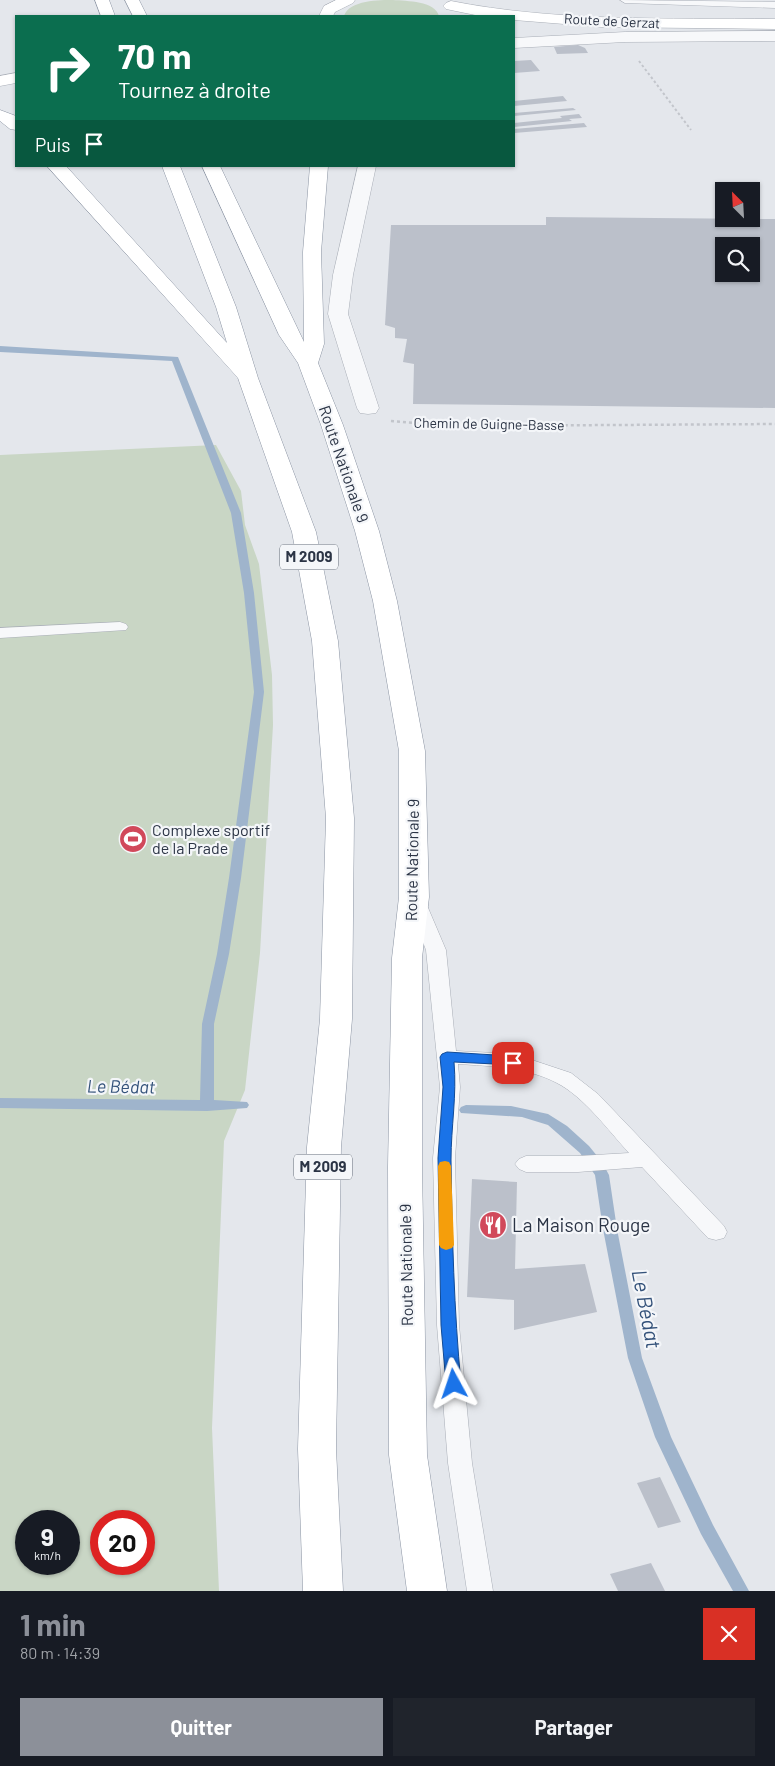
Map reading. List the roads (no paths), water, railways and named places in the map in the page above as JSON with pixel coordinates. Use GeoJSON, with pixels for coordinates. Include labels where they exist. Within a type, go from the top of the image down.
{"type":"FeatureCollection","features":[{"type":"Feature","properties":{"kind":"main road"},"geometry":{"type":"LineString","coordinates":[[102,0],[108,15]]}},
{"type":"Feature","properties":{"kind":"main road"},"geometry":{"type":"LineString","coordinates":[[132,0],[148,14]]}},
{"type":"Feature","properties":{"kind":"main road"},"geometry":{"type":"LineString","coordinates":[[326,15],[329,9],[348,0]]}},
{"type":"Feature","properties":{"kind":"main road","name":"Route de Gerzat"},"geometry":{"type":"LineString","coordinates":[[436,0],[453,11],[513,15]]}},
{"type":"Feature","properties":{"kind":"main road","name":"Route de Gerzat"},"geometry":{"type":"LineString","coordinates":[[515,15],[602,22],[775,24]]}},
{"type":"Feature","properties":{"kind":"main road"},"geometry":{"type":"LineString","coordinates":[[515,22],[602,22]]}},
{"type":"Feature","properties":{"kind":"main road"},"geometry":{"type":"LineString","coordinates":[[0,71],[15,71]]}},
{"type":"Feature","properties":{"kind":"main road"},"geometry":{"type":"LineString","coordinates":[[0,81],[15,78]]}},
{"type":"Feature","properties":{"kind":"main road"},"geometry":{"type":"LineString","coordinates":[[0,115],[9,118],[15,124]]}},
{"type":"Feature","properties":{"kind":"main road"},"geometry":{"type":"LineString","coordinates":[[57,167],[248,378]]}},
{"type":"Feature","properties":{"kind":"main road","name":"M 2009"},"geometry":{"type":"LineString","coordinates":[[171,167],[226,307],[248,378],[304,532],[325,641],[340,818],[336,1019],[324,1147],[317,1449],[323,1591]]}},
{"type":"Feature","properties":{"kind":"main road","name":"Route Nationale 9"},"geometry":{"type":"LineString","coordinates":[[211,167],[289,335],[308,363],[332,425],[367,531],[385,601],[412,752],[414,897],[408,958],[405,1167],[408,1455],[427,1591]]}},
{"type":"Feature","properties":{"kind":"main road"},"geometry":{"type":"LineString","coordinates":[[308,363],[314,344],[312,252],[319,167]]}},
{"type":"Feature","properties":{"kind":"street"},"geometry":{"type":"LineString","coordinates":[[515,43],[625,37],[775,36]]}},
{"type":"Feature","properties":{"kind":"street"},"geometry":{"type":"LineString","coordinates":[[367,167],[342,275],[338,314],[368,408]]}},
{"type":"Feature","properties":{"kind":"lane"},"geometry":{"type":"LineString","coordinates":[[625,0],[775,5]]}},
{"type":"Feature","properties":{"kind":"lane"},"geometry":{"type":"LineString","coordinates":[[0,633],[120,627]]}},
{"type":"Feature","properties":{"kind":"lane"},"geometry":{"type":"LineString","coordinates":[[414,897],[436,950],[450,1087],[444,1158],[448,1325],[460,1464],[480,1591]]}},
{"type":"Feature","properties":{"kind":"lane"},"geometry":{"type":"LineString","coordinates":[[447,1057],[495,1060],[532,1067],[564,1078],[591,1099],[716,1232]]}},
{"type":"Feature","properties":{"kind":"lane"},"geometry":{"type":"LineString","coordinates":[[526,1164],[578,1164],[647,1159]]}},
{"type":"Feature","properties":{"kind":"waterway"},"geometry":{"type":"LineString","coordinates":[[0,349],[175,359],[236,513],[249,593],[259,692],[235,878],[223,954],[208,1024],[207,1105]]}},
{"type":"Feature","properties":{"kind":"waterway","name":"Le Bédat"},"geometry":{"type":"LineString","coordinates":[[0,1103],[207,1105]]}},
{"type":"Feature","properties":{"kind":"waterway","name":"Le Bédat"},"geometry":{"type":"LineString","coordinates":[[207,1105],[242,1105]]}},
{"type":"Feature","properties":{"kind":"waterway","name":"Le Bédat"},"geometry":{"type":"LineString","coordinates":[[466,1110],[511,1111],[543,1117],[553,1122],[585,1149],[597,1165],[602,1175],[610,1229],[635,1358],[663,1437],[707,1529],[741,1591]]}},
{"type":"Feature","properties":{"kind":"place","name":"Complexe sportif de la Prade"},"geometry":{"type":"Point","coordinates":[133,839]}},
{"type":"Feature","properties":{"kind":"place","name":"La Maison Rouge"},"geometry":{"type":"Point","coordinates":[493,1225]}}]}
